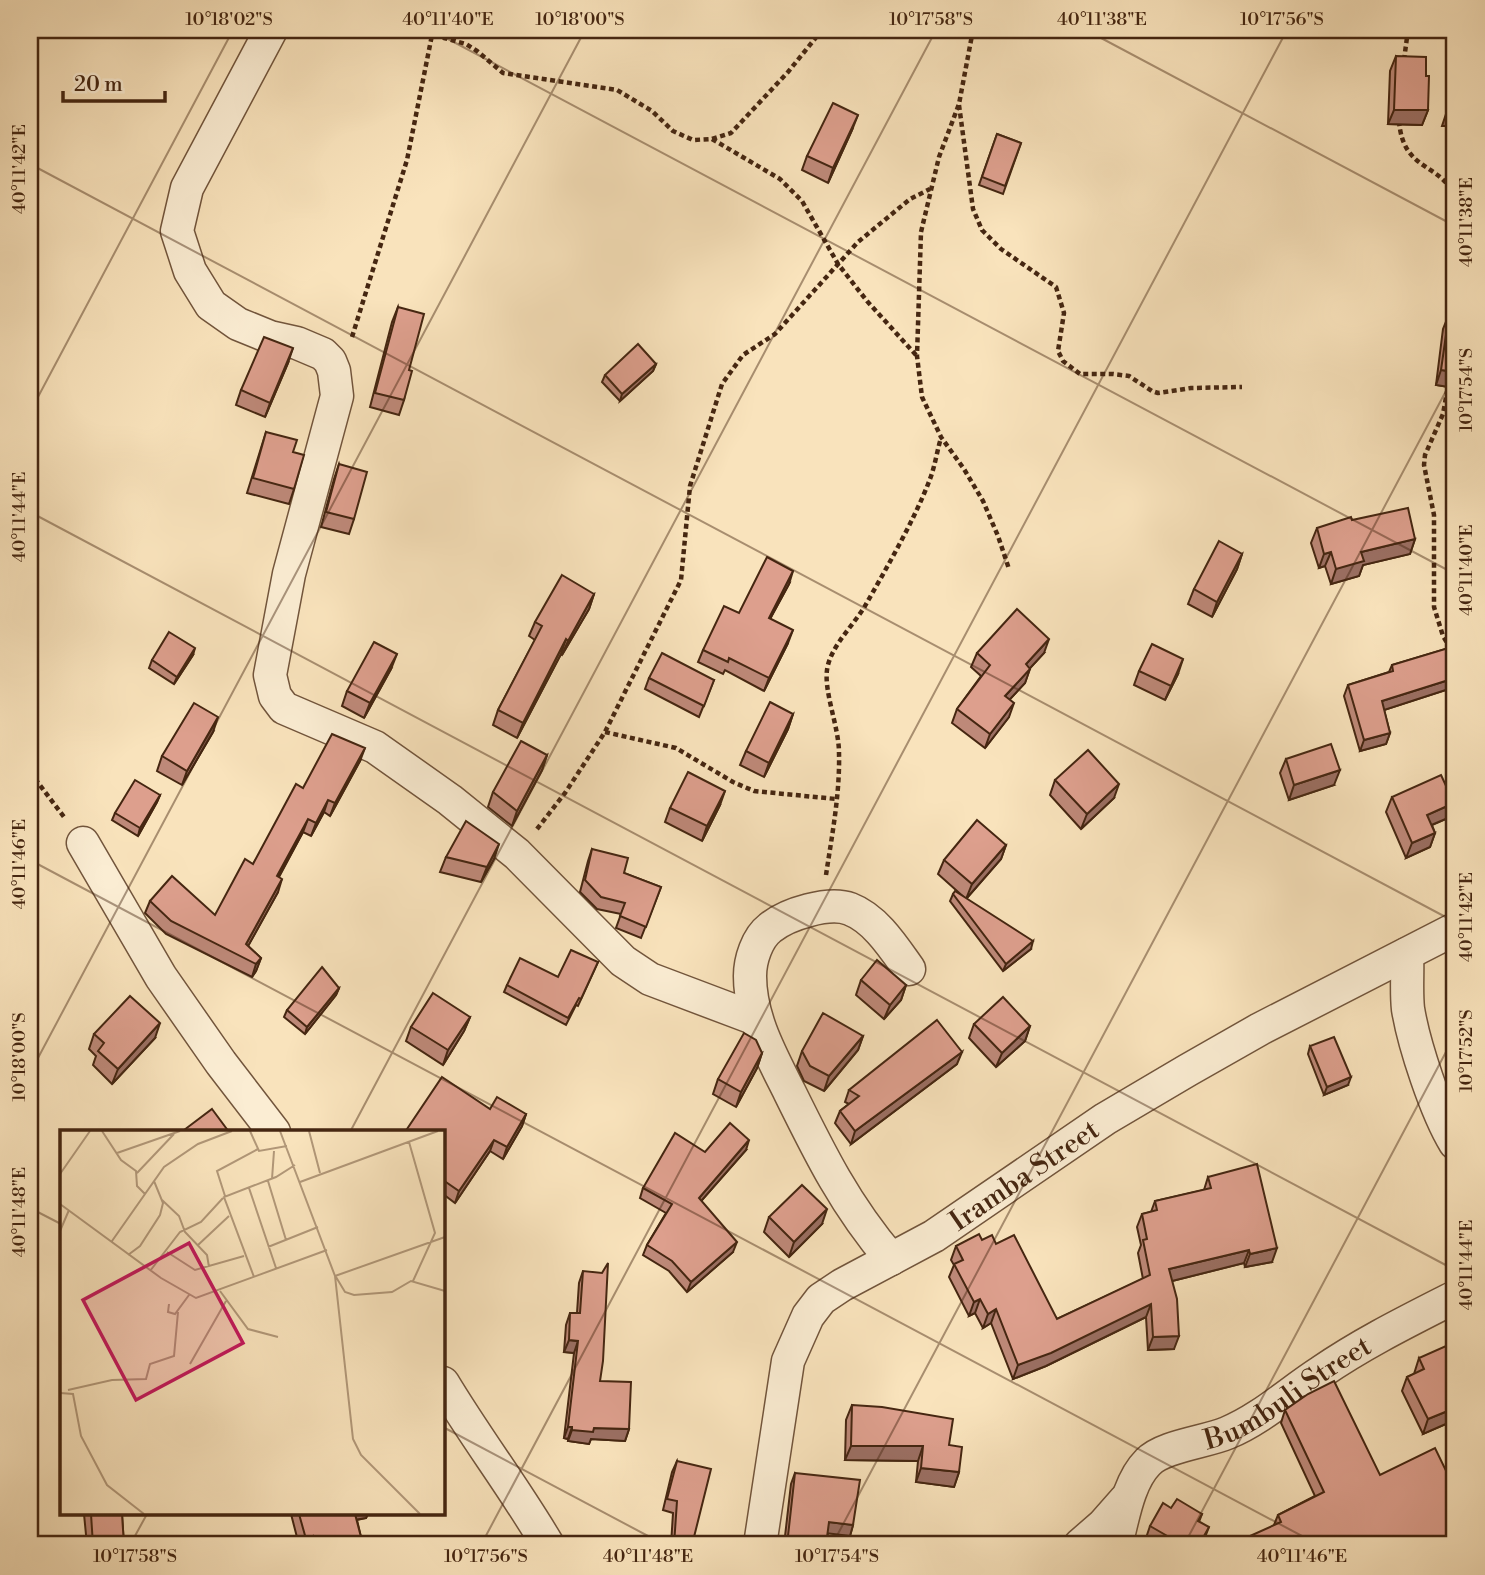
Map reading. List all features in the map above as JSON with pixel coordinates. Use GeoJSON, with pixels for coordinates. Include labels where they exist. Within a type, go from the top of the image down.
{"type":"FeatureCollection","features":[{"type":"Feature","properties":{"kind":"street"},"geometry":{"type":"LineString","coordinates":[[271,30],[187,188],[177,231],[190,271],[211,306],[238,324],[323,354],[334,371],[337,396],[289,574],[270,675],[275,696],[284,708],[375,747],[450,800],[517,854],[623,961],[649,979],[756,1019]]}},
{"type":"Feature","properties":{"kind":"street"},"geometry":{"type":"LineString","coordinates":[[83,843],[161,977],[221,1063],[272,1130]]}},
{"type":"Feature","properties":{"kind":"street"},"geometry":{"type":"LineString","coordinates":[[891,1259],[866,1230],[825,1166],[767,1048],[756,1019],[750,975],[756,946],[768,929],[783,920],[821,906],[849,909],[870,922],[909,969]]}},
{"type":"Feature","properties":{"kind":"street","name":"Iramba Street"},"geometry":{"type":"LineString","coordinates":[[760,1545],[789,1361],[808,1315],[821,1299],[842,1284],[946,1229],[1105,1119],[1176,1077],[1260,1029],[1455,929]]}},
{"type":"Feature","properties":{"kind":"street"},"geometry":{"type":"LineString","coordinates":[[1407,954],[1408,1009],[1426,1075],[1455,1143]]}},
{"type":"Feature","properties":{"kind":"street","name":"Bumbuli Street"},"geometry":{"type":"LineString","coordinates":[[1116,1545],[1140,1471],[1150,1459],[1167,1451],[1228,1433],[1261,1414],[1322,1371],[1455,1297]]}},
{"type":"Feature","properties":{"kind":"street"},"geometry":{"type":"LineString","coordinates":[[444,1385],[548,1545]]}},
{"type":"Feature","properties":{"kind":"street","name":"Bumbuli Street"},"geometry":{"type":"LineString","coordinates":[[1080,1545],[1103,1525],[1131,1494]]}},
{"type":"Feature","properties":{"kind":"path"},"geometry":{"type":"LineString","coordinates":[[351,342],[407,160],[435,30],[444,38],[466,44],[503,73],[617,90],[652,111],[673,131],[693,140],[712,139],[732,133],[822,30]]}},
{"type":"Feature","properties":{"kind":"path"},"geometry":{"type":"LineString","coordinates":[[973,30],[959,104],[930,189],[921,232],[917,356],[922,397],[941,437],[983,501],[1009,569]]}},
{"type":"Feature","properties":{"kind":"path"},"geometry":{"type":"LineString","coordinates":[[1402,72],[1408,30]]}},
{"type":"Feature","properties":{"kind":"path"},"geometry":{"type":"LineString","coordinates":[[959,104],[973,209],[982,230],[1001,249],[1056,287],[1064,313],[1058,351],[1063,361],[1080,373],[1129,376],[1158,393],[1191,388],[1242,387]]}},
{"type":"Feature","properties":{"kind":"path"},"geometry":{"type":"LineString","coordinates":[[1399,112],[1401,139],[1408,153],[1441,178],[1455,198]]}},
{"type":"Feature","properties":{"kind":"path"},"geometry":{"type":"LineString","coordinates":[[712,139],[780,179],[802,201],[838,264],[917,356]]}},
{"type":"Feature","properties":{"kind":"path"},"geometry":{"type":"LineString","coordinates":[[517,854],[565,793],[605,732],[681,580],[690,486],[722,384],[743,355],[775,334],[859,242],[910,199],[930,189]]}},
{"type":"Feature","properties":{"kind":"path"},"geometry":{"type":"LineString","coordinates":[[1448,330],[1455,258]]}},
{"type":"Feature","properties":{"kind":"path"},"geometry":{"type":"LineString","coordinates":[[1448,370],[1447,401],[1425,455],[1424,465],[1434,515],[1434,607],[1443,636],[1455,656]]}},
{"type":"Feature","properties":{"kind":"path"},"geometry":{"type":"LineString","coordinates":[[821,906],[836,799],[839,753],[835,717],[827,687],[827,668],[835,650],[864,608],[914,513],[930,478],[941,437]]}},
{"type":"Feature","properties":{"kind":"path"},"geometry":{"type":"LineString","coordinates":[[605,732],[676,748],[733,782],[754,791],[836,799]]}},
{"type":"Feature","properties":{"kind":"path"},"geometry":{"type":"LineString","coordinates":[[30,772],[83,843]]}},
{"type":"Feature","properties":{"kind":"building"},"geometry":{"type":"Polygon","coordinates":[[[1396,56],[1426,57],[1426,76],[1429,76],[1428,110],[1394,110],[1396,56]]]}},
{"type":"Feature","properties":{"kind":"building"},"geometry":{"type":"Polygon","coordinates":[[[1455,91],[1455,111],[1447,111],[1455,91]]]}},
{"type":"Feature","properties":{"kind":"building"},"geometry":{"type":"Polygon","coordinates":[[[833,103],[858,115],[833,168],[807,156],[833,103]]]}},
{"type":"Feature","properties":{"kind":"building"},"geometry":{"type":"Polygon","coordinates":[[[997,134],[1021,143],[1005,186],[982,177],[997,134]]]}},
{"type":"Feature","properties":{"kind":"building"},"geometry":{"type":"Polygon","coordinates":[[[398,307],[424,314],[404,400],[375,393],[398,307]]]}},
{"type":"Feature","properties":{"kind":"building"},"geometry":{"type":"Polygon","coordinates":[[[1449,314],[1455,315],[1455,372],[1441,370],[1449,314]]]}},
{"type":"Feature","properties":{"kind":"building"},"geometry":{"type":"Polygon","coordinates":[[[264,337],[293,348],[270,403],[241,390],[264,337]]]}},
{"type":"Feature","properties":{"kind":"building"},"geometry":{"type":"Polygon","coordinates":[[[638,344],[656,364],[622,394],[605,375],[638,344]]]}},
{"type":"Feature","properties":{"kind":"building"},"geometry":{"type":"Polygon","coordinates":[[[266,432],[297,440],[293,452],[304,455],[294,489],[253,478],[266,432]]]}},
{"type":"Feature","properties":{"kind":"building"},"geometry":{"type":"Polygon","coordinates":[[[339,464],[367,472],[354,519],[326,512],[339,464]]]}},
{"type":"Feature","properties":{"kind":"building"},"geometry":{"type":"Polygon","coordinates":[[[1408,508],[1415,539],[1361,552],[1364,561],[1336,569],[1331,552],[1324,554],[1317,528],[1351,517],[1352,520],[1408,508]]]}},
{"type":"Feature","properties":{"kind":"building"},"geometry":{"type":"Polygon","coordinates":[[[1219,541],[1242,554],[1217,602],[1194,589],[1219,541]]]}},
{"type":"Feature","properties":{"kind":"building"},"geometry":{"type":"Polygon","coordinates":[[[767,557],[793,571],[769,618],[793,630],[769,678],[729,658],[728,662],[703,650],[724,606],[739,613],[767,557]]]}},
{"type":"Feature","properties":{"kind":"building"},"geometry":{"type":"Polygon","coordinates":[[[562,575],[594,594],[568,641],[566,639],[523,723],[498,710],[542,626],[535,622],[562,575]]]}},
{"type":"Feature","properties":{"kind":"building"},"geometry":{"type":"Polygon","coordinates":[[[1017,609],[1049,639],[1026,664],[1030,669],[1005,696],[1014,703],[990,734],[957,709],[990,665],[977,653],[1017,609]]]}},
{"type":"Feature","properties":{"kind":"building"},"geometry":{"type":"Polygon","coordinates":[[[169,632],[195,648],[177,677],[152,660],[169,632]]]}},
{"type":"Feature","properties":{"kind":"building"},"geometry":{"type":"Polygon","coordinates":[[[374,642],[397,654],[370,703],[347,691],[374,642]]]}},
{"type":"Feature","properties":{"kind":"building"},"geometry":{"type":"Polygon","coordinates":[[[1152,644],[1183,659],[1171,686],[1139,671],[1152,644]]]}},
{"type":"Feature","properties":{"kind":"building"},"geometry":{"type":"Polygon","coordinates":[[[1455,646],[1455,678],[1382,701],[1390,733],[1364,740],[1348,685],[1393,671],[1392,665],[1455,646]]]}},
{"type":"Feature","properties":{"kind":"building"},"geometry":{"type":"Polygon","coordinates":[[[662,653],[714,680],[704,706],[649,678],[662,653]]]}},
{"type":"Feature","properties":{"kind":"building"},"geometry":{"type":"Polygon","coordinates":[[[770,702],[793,714],[769,763],[746,751],[770,702]]]}},
{"type":"Feature","properties":{"kind":"building"},"geometry":{"type":"Polygon","coordinates":[[[194,703],[218,717],[187,771],[162,756],[194,703]]]}},
{"type":"Feature","properties":{"kind":"building"},"geometry":{"type":"Polygon","coordinates":[[[332,734],[365,748],[335,803],[328,800],[316,823],[308,819],[277,876],[282,879],[246,944],[261,958],[256,964],[171,921],[150,901],[172,876],[215,915],[245,859],[253,864],[296,784],[303,788],[332,734]]]}},
{"type":"Feature","properties":{"kind":"building"},"geometry":{"type":"Polygon","coordinates":[[[521,741],[547,755],[517,811],[493,792],[521,741]]]}},
{"type":"Feature","properties":{"kind":"building"},"geometry":{"type":"Polygon","coordinates":[[[1331,744],[1340,770],[1294,785],[1286,759],[1331,744]]]}},
{"type":"Feature","properties":{"kind":"building"},"geometry":{"type":"Polygon","coordinates":[[[1088,750],[1119,784],[1087,814],[1055,780],[1088,750]]]}},
{"type":"Feature","properties":{"kind":"building"},"geometry":{"type":"Polygon","coordinates":[[[688,772],[725,791],[707,826],[670,808],[688,772]]]}},
{"type":"Feature","properties":{"kind":"building"},"geometry":{"type":"Polygon","coordinates":[[[1441,775],[1454,803],[1427,815],[1435,833],[1412,843],[1392,797],[1441,775]]]}},
{"type":"Feature","properties":{"kind":"building"},"geometry":{"type":"Polygon","coordinates":[[[135,780],[160,795],[140,828],[115,813],[135,780]]]}},
{"type":"Feature","properties":{"kind":"building"},"geometry":{"type":"Polygon","coordinates":[[[977,820],[1006,845],[972,884],[944,860],[977,820]]]}},
{"type":"Feature","properties":{"kind":"building"},"geometry":{"type":"Polygon","coordinates":[[[466,821],[499,844],[487,867],[446,857],[466,821]]]}},
{"type":"Feature","properties":{"kind":"building"},"geometry":{"type":"Polygon","coordinates":[[[592,849],[628,858],[624,873],[661,887],[646,927],[620,916],[625,903],[601,897],[585,880],[592,849]]]}},
{"type":"Feature","properties":{"kind":"building"},"geometry":{"type":"Polygon","coordinates":[[[955,891],[1033,941],[1006,964],[953,894],[955,891]]]}},
{"type":"Feature","properties":{"kind":"building"},"geometry":{"type":"Polygon","coordinates":[[[571,950],[598,962],[581,999],[579,998],[568,1018],[507,985],[520,958],[558,977],[571,950]]]}},
{"type":"Feature","properties":{"kind":"building"},"geometry":{"type":"Polygon","coordinates":[[[877,960],[906,985],[890,1005],[861,980],[877,960]]]}},
{"type":"Feature","properties":{"kind":"building"},"geometry":{"type":"Polygon","coordinates":[[[322,967],[339,988],[307,1027],[287,1010],[322,967]]]}},
{"type":"Feature","properties":{"kind":"building"},"geometry":{"type":"Polygon","coordinates":[[[433,993],[470,1017],[448,1050],[411,1027],[433,993]]]}},
{"type":"Feature","properties":{"kind":"building"},"geometry":{"type":"Polygon","coordinates":[[[130,996],[160,1023],[118,1069],[98,1051],[104,1043],[94,1034],[130,996]]]}},
{"type":"Feature","properties":{"kind":"building"},"geometry":{"type":"Polygon","coordinates":[[[1003,997],[1030,1026],[1002,1053],[974,1024],[1003,997]]]}},
{"type":"Feature","properties":{"kind":"building"},"geometry":{"type":"Polygon","coordinates":[[[823,1013],[863,1036],[829,1076],[810,1066],[802,1051],[823,1013]]]}},
{"type":"Feature","properties":{"kind":"building"},"geometry":{"type":"Polygon","coordinates":[[[937,1020],[962,1052],[855,1131],[840,1111],[859,1096],[849,1090],[937,1020]]]}},
{"type":"Feature","properties":{"kind":"building"},"geometry":{"type":"Polygon","coordinates":[[[744,1033],[756,1040],[762,1053],[741,1092],[718,1079],[744,1033]]]}},
{"type":"Feature","properties":{"kind":"building"},"geometry":{"type":"Polygon","coordinates":[[[1334,1037],[1351,1077],[1327,1087],[1310,1046],[1334,1037]]]}},
{"type":"Feature","properties":{"kind":"building"},"geometry":{"type":"Polygon","coordinates":[[[442,1077],[490,1109],[497,1097],[526,1114],[507,1147],[494,1140],[459,1191],[444,1181],[444,1130],[406,1130],[442,1077]]]}},
{"type":"Feature","properties":{"kind":"building"},"geometry":{"type":"Polygon","coordinates":[[[212,1109],[228,1130],[184,1130],[212,1109]]]}},
{"type":"Feature","properties":{"kind":"building"},"geometry":{"type":"Polygon","coordinates":[[[730,1123],[749,1140],[699,1198],[737,1242],[691,1282],[672,1261],[647,1245],[672,1204],[643,1188],[675,1133],[705,1152],[730,1123]]]}},
{"type":"Feature","properties":{"kind":"building"},"geometry":{"type":"Polygon","coordinates":[[[1257,1164],[1277,1248],[1250,1254],[1249,1250],[1169,1269],[1177,1299],[1179,1336],[1153,1337],[1151,1304],[1051,1353],[1018,1365],[996,1309],[988,1314],[980,1299],[974,1302],[954,1264],[963,1260],[956,1246],[979,1234],[982,1240],[992,1235],[996,1244],[1014,1235],[1057,1319],[1150,1275],[1143,1240],[1147,1239],[1142,1214],[1157,1210],[1155,1201],[1211,1188],[1208,1177],[1257,1164]]]}},
{"type":"Feature","properties":{"kind":"building"},"geometry":{"type":"Polygon","coordinates":[[[802,1185],[827,1209],[794,1242],[769,1217],[802,1185]]]}},
{"type":"Feature","properties":{"kind":"building"},"geometry":{"type":"Polygon","coordinates":[[[608,1263],[600,1381],[631,1382],[629,1429],[594,1428],[593,1432],[572,1430],[572,1427],[568,1427],[578,1341],[569,1340],[570,1313],[580,1313],[583,1271],[602,1273],[608,1263]]]}},
{"type":"Feature","properties":{"kind":"building"},"geometry":{"type":"Polygon","coordinates":[[[1455,1342],[1455,1408],[1428,1419],[1407,1377],[1424,1369],[1419,1358],[1455,1342]]]}},
{"type":"Feature","properties":{"kind":"building"},"geometry":{"type":"Polygon","coordinates":[[[1334,1381],[1380,1475],[1435,1448],[1450,1479],[1455,1477],[1455,1545],[1230,1545],[1281,1522],[1278,1515],[1324,1492],[1285,1410],[1334,1381]]]}},
{"type":"Feature","properties":{"kind":"building"},"geometry":{"type":"Polygon","coordinates":[[[852,1405],[882,1407],[953,1419],[949,1445],[962,1447],[959,1472],[921,1468],[923,1446],[851,1446],[852,1405]]]}},
{"type":"Feature","properties":{"kind":"building"},"geometry":{"type":"Polygon","coordinates":[[[677,1461],[711,1469],[692,1545],[674,1545],[677,1501],[667,1499],[677,1461]]]}},
{"type":"Feature","properties":{"kind":"building"},"geometry":{"type":"Polygon","coordinates":[[[795,1473],[860,1480],[853,1525],[829,1522],[826,1545],[787,1545],[795,1473]]]}},
{"type":"Feature","properties":{"kind":"building"},"geometry":{"type":"Polygon","coordinates":[[[1177,1499],[1202,1514],[1198,1521],[1209,1527],[1199,1545],[1183,1545],[1150,1526],[1163,1503],[1171,1508],[1177,1499]]]}},
{"type":"Feature","properties":{"kind":"building"},"geometry":{"type":"Polygon","coordinates":[[[91,1516],[122,1516],[124,1545],[93,1545],[91,1516]]]}},
{"type":"Feature","properties":{"kind":"building"},"geometry":{"type":"Polygon","coordinates":[[[300,1516],[356,1516],[361,1537],[332,1545],[315,1545],[313,1536],[306,1539],[300,1516]]]}}]}
